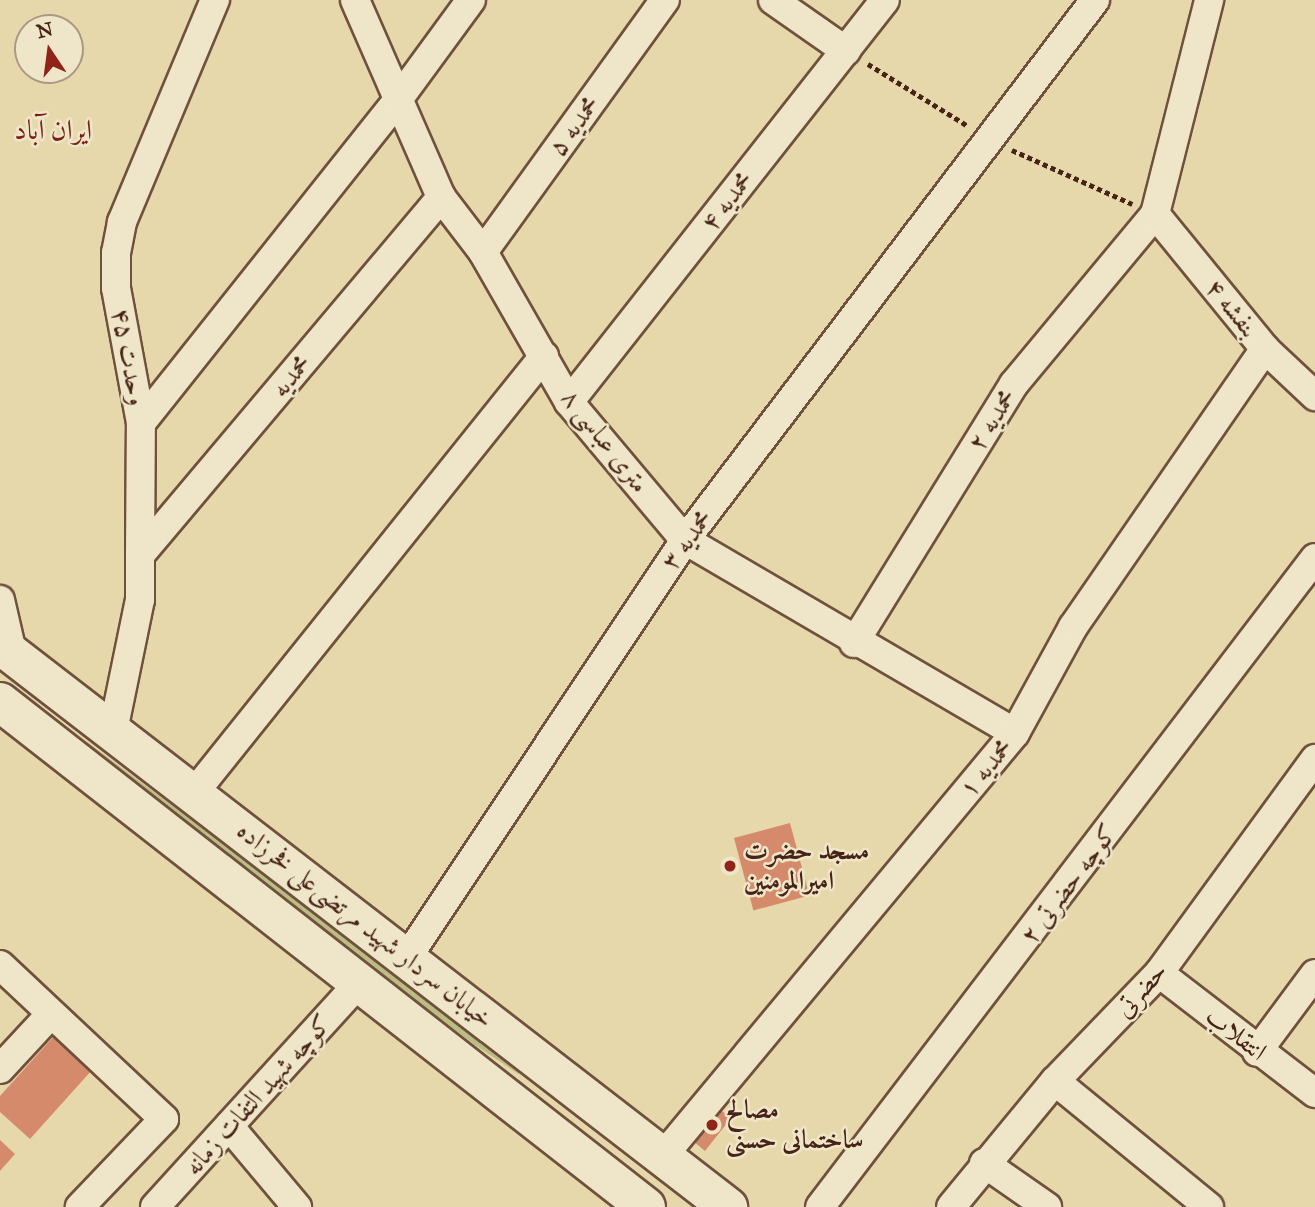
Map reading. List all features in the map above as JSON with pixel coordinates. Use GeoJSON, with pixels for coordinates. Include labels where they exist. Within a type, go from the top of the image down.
{"type":"FeatureCollection","features":[{"type":"Feature","properties":{"kind":"main road","name":"خیابان سردار شهید مرتضی‌علی فخرزاده"},"geometry":{"type":"LineString","coordinates":[[6,649],[728,1207]]}},
{"type":"Feature","properties":{"kind":"main road","name":"خیابان سردار شهید مرتضی‌علی فخرزاده"},"geometry":{"type":"LineString","coordinates":[[0,702],[360,982],[632,1202]]}},
{"type":"Feature","properties":{"kind":"main road"},"geometry":{"type":"LineString","coordinates":[[632,1202],[663,1156]]}},
{"type":"Feature","properties":{"kind":"street","name":"وحدت ۴۵"},"geometry":{"type":"LineString","coordinates":[[113,731],[140,600],[141,423],[116,288],[116,253],[121,222],[215,0]]}},
{"type":"Feature","properties":{"kind":"street","name":"۸ متری عباسی"},"geometry":{"type":"LineString","coordinates":[[355,0],[441,197],[483,252],[569,402],[685,540],[854,643],[1015,733]]}},
{"type":"Feature","properties":{"kind":"street"},"geometry":{"type":"LineString","coordinates":[[141,423],[397,101],[471,0]]}},
{"type":"Feature","properties":{"kind":"street","name":"محمدیه ۵"},"geometry":{"type":"LineString","coordinates":[[483,252],[665,0]]}},
{"type":"Feature","properties":{"kind":"street"},"geometry":{"type":"LineString","coordinates":[[773,0],[846,51]]}},
{"type":"Feature","properties":{"kind":"street","name":"محمدیه ۴"},"geometry":{"type":"LineString","coordinates":[[569,402],[885,0]]}},
{"type":"Feature","properties":{"kind":"street","name":"محمدیه ۳"},"geometry":{"type":"LineString","coordinates":[[407,958],[685,540],[1095,0]]}},
{"type":"Feature","properties":{"kind":"street"},"geometry":{"type":"LineString","coordinates":[[1155,214],[1209,0]]}},
{"type":"Feature","properties":{"kind":"street","name":"محمدیه"},"geometry":{"type":"LineString","coordinates":[[140,555],[441,197]]}},
{"type":"Feature","properties":{"kind":"street","name":"بنفشه ۴"},"geometry":{"type":"LineString","coordinates":[[1155,214],[1265,349],[1315,396]]}},
{"type":"Feature","properties":{"kind":"street","name":"محمدیه ۲"},"geometry":{"type":"LineString","coordinates":[[854,643],[1014,384],[1155,214]]}},
{"type":"Feature","properties":{"kind":"street","name":"محمدیه ۱"},"geometry":{"type":"LineString","coordinates":[[663,1156],[1015,733],[1073,627],[1265,349]]}},
{"type":"Feature","properties":{"kind":"street"},"geometry":{"type":"LineString","coordinates":[[194,793],[544,356]]}},
{"type":"Feature","properties":{"kind":"street","name":"کوچه حضرتی ۲"},"geometry":{"type":"LineString","coordinates":[[820,1207],[1315,558]]}},
{"type":"Feature","properties":{"kind":"street"},"geometry":{"type":"LineString","coordinates":[[0,600],[6,649]]}},
{"type":"Feature","properties":{"kind":"street","name":"حضرتی"},"geometry":{"type":"LineString","coordinates":[[951,1207],[984,1163],[1055,1082],[1159,973],[1315,760]]}},
{"type":"Feature","properties":{"kind":"street"},"geometry":{"type":"LineString","coordinates":[[0,965],[164,1119],[80,1207]]}},
{"type":"Feature","properties":{"kind":"street","name":"انتقلاب"},"geometry":{"type":"LineString","coordinates":[[1159,973],[1256,1052],[1315,1093]]}},
{"type":"Feature","properties":{"kind":"street"},"geometry":{"type":"LineString","coordinates":[[1256,1052],[1315,974]]}},
{"type":"Feature","properties":{"kind":"street","name":"کوچه شهید التفات زمانه"},"geometry":{"type":"LineString","coordinates":[[155,1207],[360,982]]}},
{"type":"Feature","properties":{"kind":"street"},"geometry":{"type":"LineString","coordinates":[[0,1069],[51,1014]]}},
{"type":"Feature","properties":{"kind":"street"},"geometry":{"type":"LineString","coordinates":[[1055,1082],[1209,1207]]}},
{"type":"Feature","properties":{"kind":"street"},"geometry":{"type":"LineString","coordinates":[[229,1126],[297,1207]]}},
{"type":"Feature","properties":{"kind":"street"},"geometry":{"type":"LineString","coordinates":[[984,1163],[1047,1207]]}},
{"type":"Feature","properties":{"kind":"green space"},"geometry":{"type":"Polygon","coordinates":[[[87,742],[609,1132],[606,1137],[538,1080],[517,1073],[475,1045],[249,874],[84,747],[87,742]]]}},
{"type":"Feature","properties":{"kind":"building"},"geometry":{"type":"Polygon","coordinates":[[[790,823],[809,895],[753,910],[734,838],[790,823]]]}},
{"type":"Feature","properties":{"kind":"building"},"geometry":{"type":"Polygon","coordinates":[[[54,1036],[92,1070],[30,1139],[0,1112],[0,1096],[54,1036]]]}},
{"type":"Feature","properties":{"kind":"building","name":"مصالح ساختمانی حسنی"},"geometry":{"type":"Polygon","coordinates":[[[714,1105],[731,1118],[705,1151],[693,1141],[714,1105]]]}},
{"type":"Feature","properties":{"kind":"building"},"geometry":{"type":"Polygon","coordinates":[[[0,1140],[15,1154],[0,1171],[0,1140]]]}},
{"type":"Feature","properties":{"kind":"place","name":"مسجد حضرت امیرالمومنین"},"geometry":{"type":"Point","coordinates":[730,866]}},
{"type":"Feature","properties":{"kind":"place","name":"مصالح ساختمانی حسنی"},"geometry":{"type":"Point","coordinates":[712,1125]}},
{"type":"Feature","properties":{"kind":"district","name":"ایران آباد"},"geometry":{"type":"Point","coordinates":[53,130]}}]}
